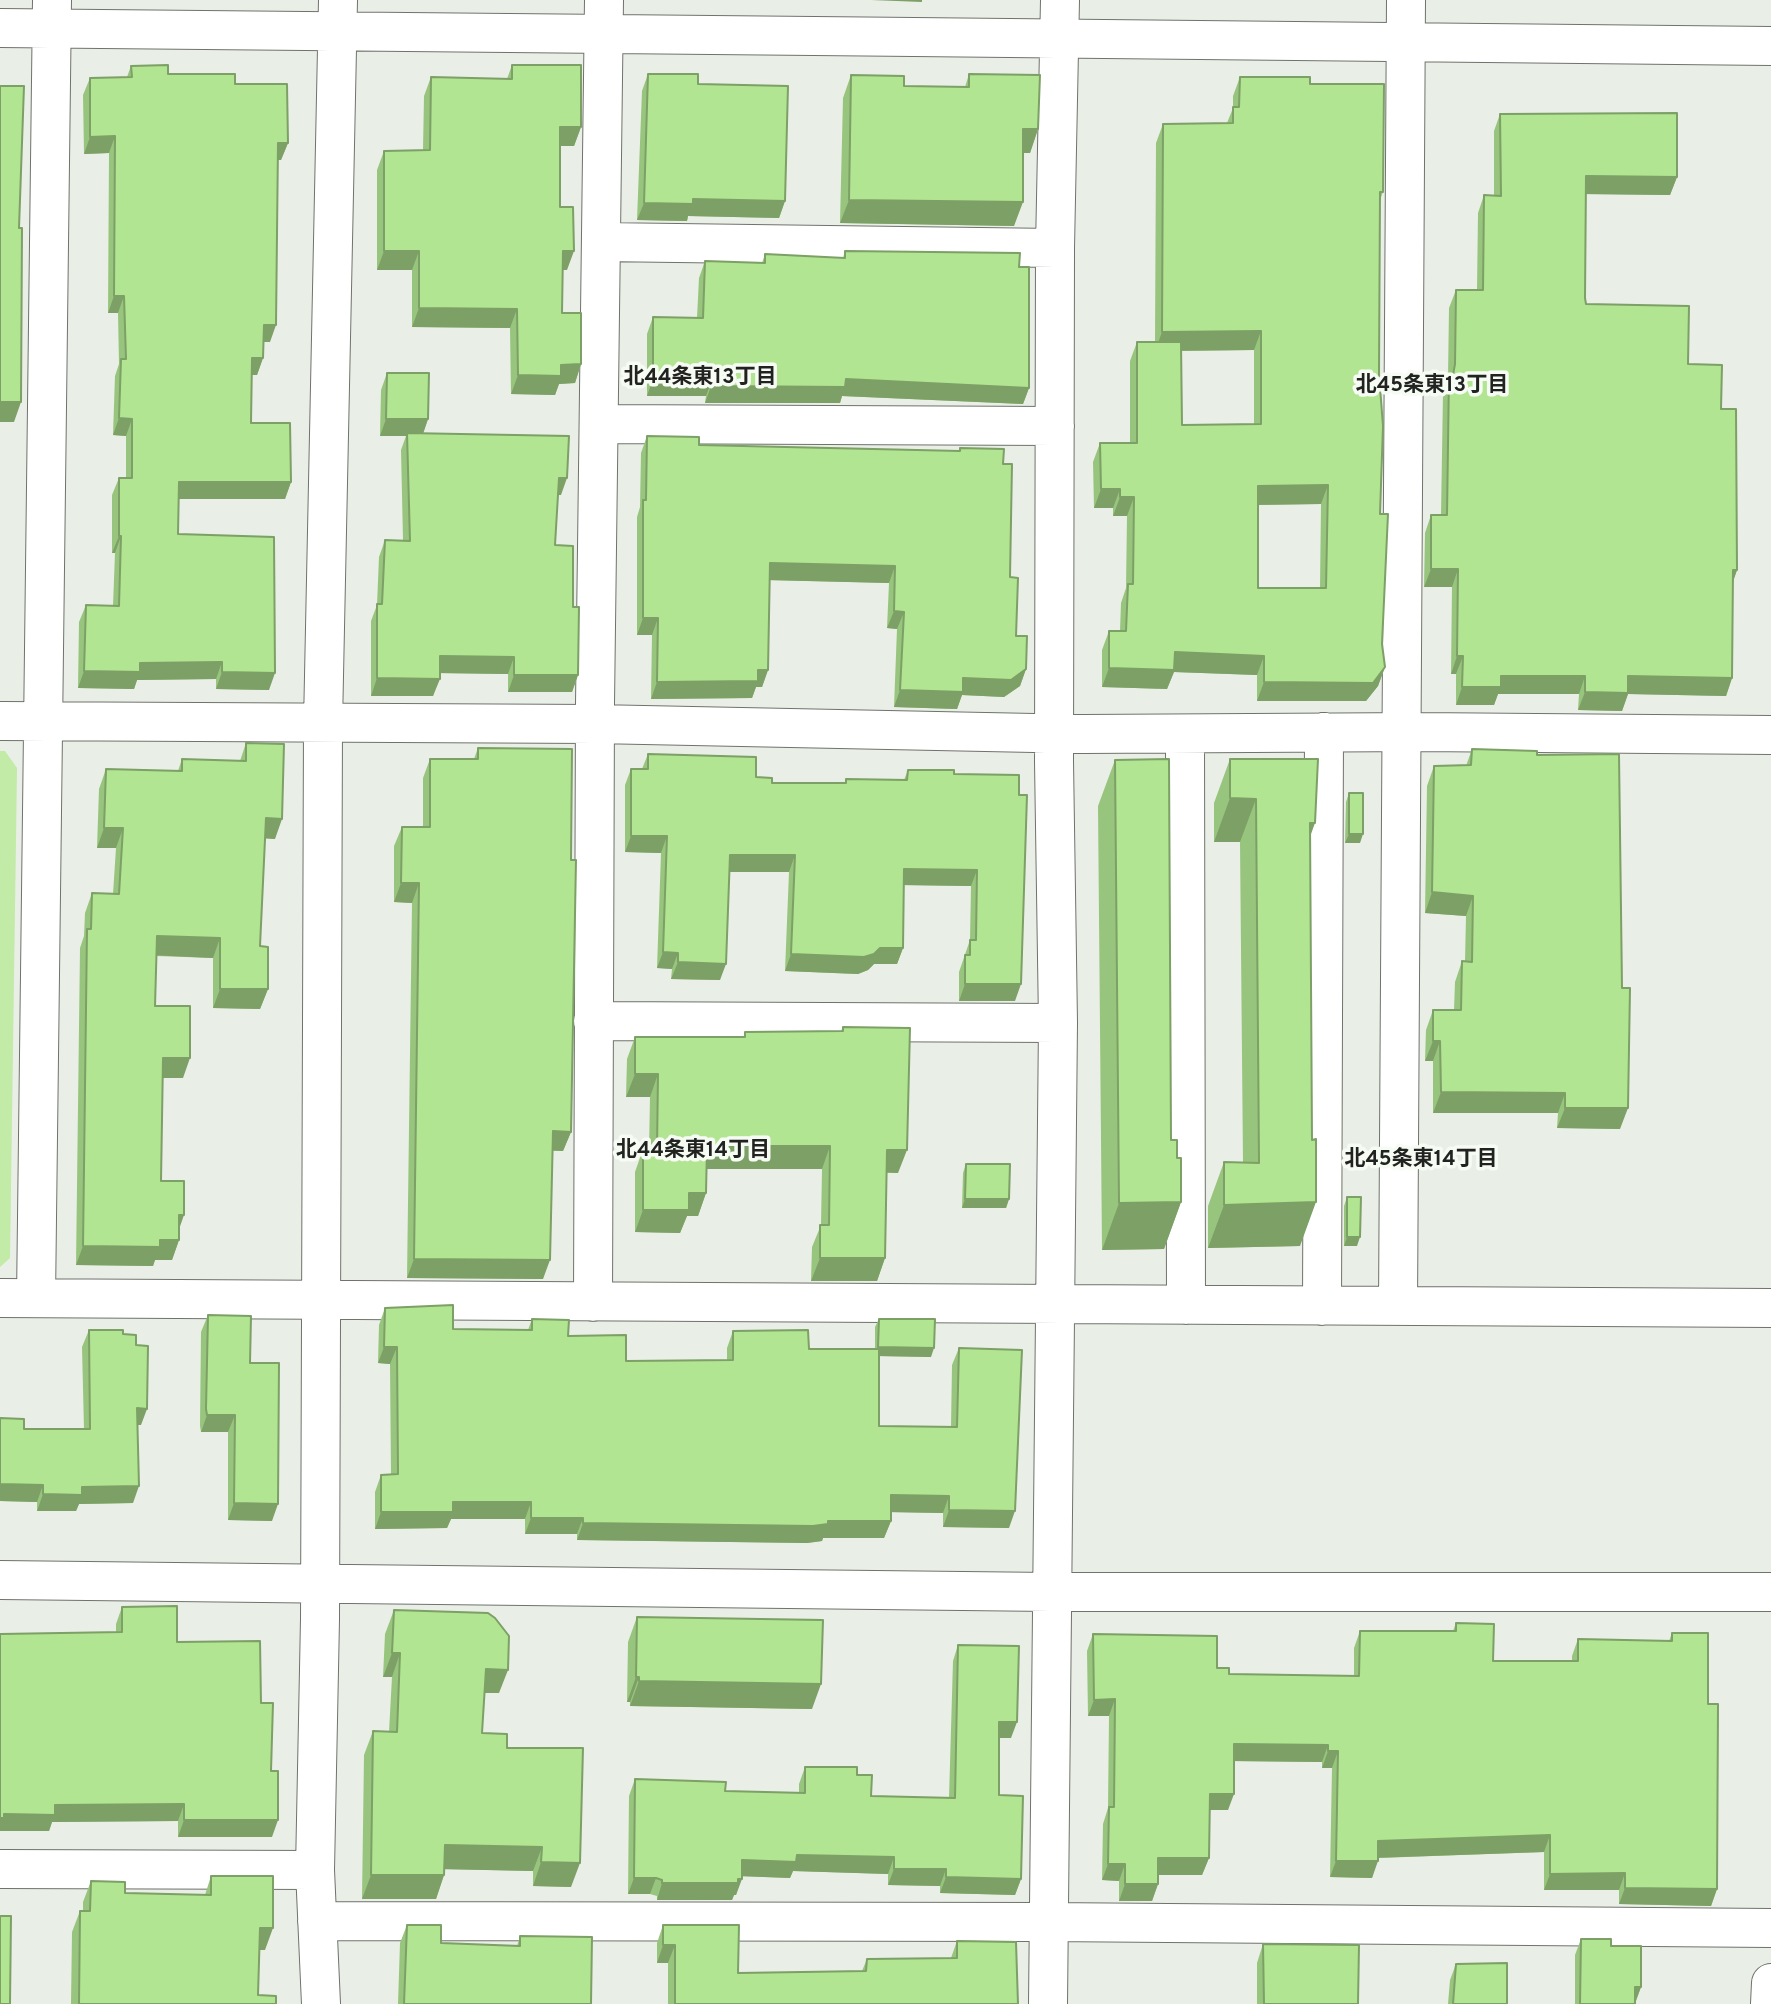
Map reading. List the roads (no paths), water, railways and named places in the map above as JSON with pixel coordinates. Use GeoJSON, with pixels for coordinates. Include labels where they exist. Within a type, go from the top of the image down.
{"type":"FeatureCollection","features":[{"type":"Feature","properties":{"kind":"street"},"geometry":{"type":"LineString","coordinates":[[1048,2004],[1050,1592],[1058,1023],[1054,733],[1055,248],[1060,0]]}},
{"type":"Feature","properties":{"kind":"street"},"geometry":{"type":"LineString","coordinates":[[1398,1306],[1406,0]]}},
{"type":"Feature","properties":{"kind":"street"},"geometry":{"type":"LineString","coordinates":[[0,28],[52,14],[604,17],[1059,40],[1406,40],[1771,46]]}},
{"type":"Feature","properties":{"kind":"street"},"geometry":{"type":"LineString","coordinates":[[52,14],[43,721],[18,1298],[1771,1308]]}},
{"type":"Feature","properties":{"kind":"street"},"geometry":{"type":"LineString","coordinates":[[321,2004],[315,1870],[323,724],[338,15]]}},
{"type":"Feature","properties":{"kind":"street"},"geometry":{"type":"LineString","coordinates":[[593,1302],[595,724],[604,17]]}},
{"type":"Feature","properties":{"kind":"street"},"geometry":{"type":"LineString","coordinates":[[601,242],[1055,248]]}},
{"type":"Feature","properties":{"kind":"street"},"geometry":{"type":"LineString","coordinates":[[599,424],[1055,426]]}},
{"type":"Feature","properties":{"kind":"street"},"geometry":{"type":"LineString","coordinates":[[0,720],[595,724],[1054,733],[1402,732],[1771,736]]}},
{"type":"Feature","properties":{"kind":"street"},"geometry":{"type":"LineString","coordinates":[[1322,1306],[1324,732]]}},
{"type":"Feature","properties":{"kind":"street"},"geometry":{"type":"LineString","coordinates":[[1185,734],[1186,1305]]}},
{"type":"Feature","properties":{"kind":"street"},"geometry":{"type":"LineString","coordinates":[[593,1021],[1058,1023]]}},
{"type":"Feature","properties":{"kind":"street"},"geometry":{"type":"LineString","coordinates":[[0,1580],[318,1581],[1050,1592],[1771,1592]]}},
{"type":"Feature","properties":{"kind":"street"},"geometry":{"type":"LineString","coordinates":[[0,1869],[315,1870]]}},
{"type":"Feature","properties":{"kind":"street"},"geometry":{"type":"LineString","coordinates":[[317,1921],[1048,1922],[1771,1928]]}},
{"type":"Feature","properties":{"kind":"street"},"geometry":{"type":"LineString","coordinates":[[1770,2004],[1771,1983]]}},
{"type":"Feature","properties":{"kind":"district","name":"北44条東13丁目"},"geometry":{"type":"Point","coordinates":[700,379]}},
{"type":"Feature","properties":{"kind":"district","name":"北45条東13丁目"},"geometry":{"type":"Point","coordinates":[1432,387]}},
{"type":"Feature","properties":{"kind":"district","name":"北44条東14丁目"},"geometry":{"type":"Point","coordinates":[693,1152]}},
{"type":"Feature","properties":{"kind":"district","name":"北45条東14丁目"},"geometry":{"type":"Point","coordinates":[1421,1161]}}]}
